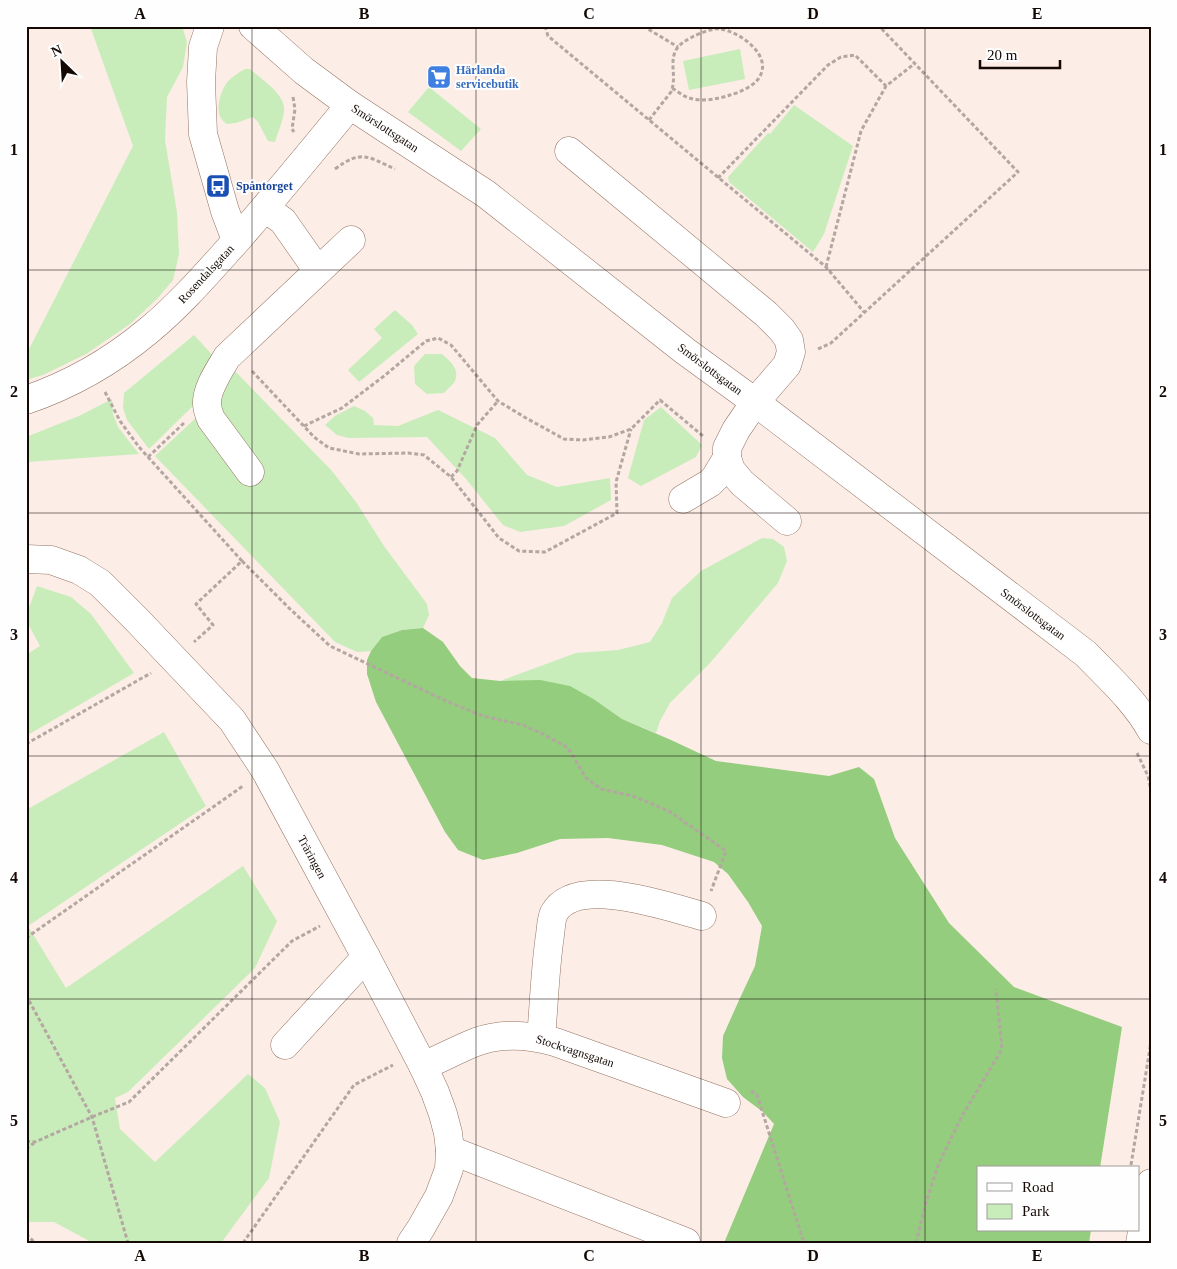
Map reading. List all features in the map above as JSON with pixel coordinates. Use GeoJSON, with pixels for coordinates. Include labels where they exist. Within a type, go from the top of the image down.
{"type":"FeatureCollection","features":[{"type":"Feature","properties":{"kind":"street"},"geometry":{"type":"LineString","coordinates":[[210,26],[203,48],[201,82],[203,134],[225,211],[236,240]]}},
{"type":"Feature","properties":{"kind":"street","name":"Smörslottsgatan"},"geometry":{"type":"LineString","coordinates":[[253,26],[304,71],[350,105],[486,194],[686,350],[1086,654],[1118,686],[1143,716],[1144,741]]}},
{"type":"Feature","properties":{"kind":"street","name":"Rosendalsgatan"},"geometry":{"type":"LineString","coordinates":[[26,400],[87,373],[128,347],[175,307],[210,271],[265,208],[350,105]]}},
{"type":"Feature","properties":{"kind":"street"},"geometry":{"type":"LineString","coordinates":[[569,151],[766,314],[789,340],[791,352],[787,365],[755,402],[736,430],[727,448],[731,470],[742,483],[787,522]]}},
{"type":"Feature","properties":{"kind":"street"},"geometry":{"type":"LineString","coordinates":[[265,208],[283,221],[318,271]]}},
{"type":"Feature","properties":{"kind":"street"},"geometry":{"type":"LineString","coordinates":[[250,472],[211,419],[206,401],[214,379],[227,356],[351,240]]}},
{"type":"Feature","properties":{"kind":"street"},"geometry":{"type":"LineString","coordinates":[[683,499],[710,483],[728,458]]}},
{"type":"Feature","properties":{"kind":"street","name":"Träringen"},"geometry":{"type":"LineString","coordinates":[[26,559],[51,560],[79,570],[100,583],[232,720],[265,770],[419,1060],[435,1092],[443,1114],[450,1150],[449,1168],[439,1196],[411,1243]]}},
{"type":"Feature","properties":{"kind":"street"},"geometry":{"type":"LineString","coordinates":[[541,1038],[552,923],[554,914],[562,904],[583,895],[606,894],[632,898],[702,916]]}},
{"type":"Feature","properties":{"kind":"street"},"geometry":{"type":"LineString","coordinates":[[285,1045],[366,958]]}},
{"type":"Feature","properties":{"kind":"street","name":"Stockvagnsgatan"},"geometry":{"type":"LineString","coordinates":[[419,1060],[494,1038],[518,1036],[541,1038],[738,1096]]}},
{"type":"Feature","properties":{"kind":"street"},"geometry":{"type":"LineString","coordinates":[[450,1150],[686,1242]]}},
{"type":"Feature","properties":{"kind":"street"},"geometry":{"type":"LineString","coordinates":[[1140,1243],[1151,1183]]}},
{"type":"Feature","properties":{"kind":"path"},"geometry":{"type":"LineString","coordinates":[[545,26],[548,36],[826,267],[864,312]]}},
{"type":"Feature","properties":{"kind":"path"},"geometry":{"type":"LineString","coordinates":[[643,26],[678,47]]}},
{"type":"Feature","properties":{"kind":"path"},"geometry":{"type":"LineString","coordinates":[[649,120],[671,92],[674,84],[673,63],[675,53],[680,44],[698,34],[728,26]]}},
{"type":"Feature","properties":{"kind":"path"},"geometry":{"type":"LineString","coordinates":[[787,365],[831,343],[1018,172],[878,26]]}},
{"type":"Feature","properties":{"kind":"path"},"geometry":{"type":"LineString","coordinates":[[672,88],[688,98],[720,99],[736,94],[752,85],[761,75],[763,65],[760,56],[753,46],[743,37],[722,28]]}},
{"type":"Feature","properties":{"kind":"path"},"geometry":{"type":"LineString","coordinates":[[718,178],[828,65],[842,57],[855,55],[886,86]]}},
{"type":"Feature","properties":{"kind":"path"},"geometry":{"type":"LineString","coordinates":[[826,267],[861,132],[886,86],[914,64]]}},
{"type":"Feature","properties":{"kind":"path"},"geometry":{"type":"LineString","coordinates":[[289,91],[293,98],[295,109],[292,129],[295,135],[314,149]]}},
{"type":"Feature","properties":{"kind":"path"},"geometry":{"type":"LineString","coordinates":[[329,175],[336,168],[351,159],[362,156],[400,172]]}},
{"type":"Feature","properties":{"kind":"path"},"geometry":{"type":"LineString","coordinates":[[304,426],[342,408],[426,341],[438,338],[451,345],[498,401],[564,440],[609,437],[631,429],[660,400],[728,458]]}},
{"type":"Feature","properties":{"kind":"path"},"geometry":{"type":"LineString","coordinates":[[233,351],[314,437],[329,448],[359,454],[408,453],[424,455],[451,478],[499,538],[519,551],[545,552],[617,513],[616,482],[631,429]]}},
{"type":"Feature","properties":{"kind":"path"},"geometry":{"type":"LineString","coordinates":[[102,387],[120,421],[148,456],[242,562],[330,646],[444,700],[483,716],[523,725],[543,734],[568,748],[586,778],[601,789],[633,796],[669,811],[726,851],[702,916]]}},
{"type":"Feature","properties":{"kind":"path"},"geometry":{"type":"LineString","coordinates":[[451,478],[457,471],[477,425],[498,401]]}},
{"type":"Feature","properties":{"kind":"path"},"geometry":{"type":"LineString","coordinates":[[148,456],[162,444]]}},
{"type":"Feature","properties":{"kind":"path"},"geometry":{"type":"LineString","coordinates":[[26,744],[175,659],[213,625],[196,604],[242,562]]}},
{"type":"Feature","properties":{"kind":"path"},"geometry":{"type":"LineString","coordinates":[[1144,741],[1151,790]]}},
{"type":"Feature","properties":{"kind":"path"},"geometry":{"type":"LineString","coordinates":[[26,938],[265,770]]}},
{"type":"Feature","properties":{"kind":"path"},"geometry":{"type":"LineString","coordinates":[[26,1149],[35,1142],[129,1102],[292,941],[343,914]]}},
{"type":"Feature","properties":{"kind":"path"},"geometry":{"type":"LineString","coordinates":[[916,1243],[926,1202],[939,1163],[962,1116],[1002,1048],[996,989]]}},
{"type":"Feature","properties":{"kind":"path"},"geometry":{"type":"LineString","coordinates":[[26,995],[92,1117],[128,1243]]}},
{"type":"Feature","properties":{"kind":"path"},"geometry":{"type":"LineString","coordinates":[[1130,1166],[1151,1042]]}},
{"type":"Feature","properties":{"kind":"path"},"geometry":{"type":"LineString","coordinates":[[243,1243],[354,1085],[419,1060]]}},
{"type":"Feature","properties":{"kind":"path"},"geometry":{"type":"LineString","coordinates":[[738,1096],[757,1094],[804,1243]]}},
{"type":"Feature","properties":{"kind":"path"},"geometry":{"type":"LineString","coordinates":[[26,1141],[35,1142]]}},
{"type":"Feature","properties":{"kind":"path"},"geometry":{"type":"LineString","coordinates":[[26,1234],[35,1243]]}},
{"type":"Feature","properties":{"kind":"green space"},"geometry":{"type":"Polygon","coordinates":[[[90,26],[182,26],[187,42],[183,67],[167,97],[165,140],[177,212],[179,254],[173,280],[157,299],[130,324],[86,354],[43,375],[26,380],[26,355],[133,146],[90,26]]]}},
{"type":"Feature","properties":{"kind":"green space"},"geometry":{"type":"Polygon","coordinates":[[[740,49],[745,79],[689,90],[683,61],[740,49]]]}},
{"type":"Feature","properties":{"kind":"green space"},"geometry":{"type":"Polygon","coordinates":[[[245,69],[250,69],[266,82],[277,93],[284,105],[282,123],[275,142],[268,141],[258,122],[253,117],[227,124],[220,116],[219,105],[223,89],[230,79],[245,69]]]}},
{"type":"Feature","properties":{"kind":"green space"},"geometry":{"type":"Polygon","coordinates":[[[429,87],[481,129],[461,151],[408,112],[429,87]]]}},
{"type":"Feature","properties":{"kind":"green space"},"geometry":{"type":"Polygon","coordinates":[[[794,105],[853,146],[824,234],[813,252],[729,182],[728,177],[768,133],[770,134],[794,105]]]}},
{"type":"Feature","properties":{"kind":"green space"},"geometry":{"type":"Polygon","coordinates":[[[395,310],[412,325],[418,334],[359,382],[348,370],[382,338],[374,329],[395,310]]]}},
{"type":"Feature","properties":{"kind":"green space"},"geometry":{"type":"Polygon","coordinates":[[[194,335],[216,359],[197,402],[149,449],[127,420],[123,408],[124,393],[194,335]]]}},
{"type":"Feature","properties":{"kind":"green space"},"geometry":{"type":"Polygon","coordinates":[[[425,354],[442,354],[451,362],[455,369],[455,381],[444,393],[427,394],[415,384],[414,366],[425,354]]]}},
{"type":"Feature","properties":{"kind":"green space"},"geometry":{"type":"Polygon","coordinates":[[[232,368],[332,471],[356,502],[384,546],[427,604],[429,615],[423,628],[402,630],[382,637],[371,651],[357,652],[335,642],[155,456],[199,415],[232,368]]]}},
{"type":"Feature","properties":{"kind":"green space"},"geometry":{"type":"Polygon","coordinates":[[[112,399],[113,414],[118,427],[139,454],[26,462],[26,437],[79,416],[112,399]]]}},
{"type":"Feature","properties":{"kind":"green space"},"geometry":{"type":"Polygon","coordinates":[[[354,406],[365,411],[373,418],[374,425],[398,426],[438,410],[495,438],[527,475],[557,487],[610,478],[611,500],[564,526],[520,532],[503,525],[466,479],[427,437],[348,438],[337,435],[325,425],[335,416],[354,406]]]}},
{"type":"Feature","properties":{"kind":"green space"},"geometry":{"type":"Polygon","coordinates":[[[661,407],[702,445],[696,457],[641,486],[628,478],[644,420],[661,407]]]}},
{"type":"Feature","properties":{"kind":"green space"},"geometry":{"type":"Polygon","coordinates":[[[762,538],[773,539],[784,547],[787,561],[778,583],[710,663],[670,703],[656,733],[622,719],[595,700],[500,681],[576,653],[618,650],[650,642],[662,623],[672,598],[701,571],[762,538]]]}},
{"type":"Feature","properties":{"kind":"green space"},"geometry":{"type":"Polygon","coordinates":[[[37,586],[71,597],[91,614],[134,673],[26,736],[26,655],[40,646],[26,620],[26,616],[37,586]]]}},
{"type":"Feature","properties":{"kind":"green space"},"geometry":{"type":"Polygon","coordinates":[[[423,628],[443,642],[460,666],[472,678],[500,681],[540,680],[570,686],[595,700],[622,719],[716,761],[829,776],[859,767],[874,779],[895,838],[949,923],[1014,987],[1122,1027],[1100,1166],[977,1166],[977,1232],[1091,1232],[1089,1243],[724,1243],[774,1124],[763,1112],[743,1097],[727,1079],[722,1058],[723,1036],[755,966],[762,926],[728,874],[714,862],[662,845],[608,838],[560,839],[517,853],[483,860],[458,850],[445,832],[376,702],[367,674],[367,660],[371,651],[382,637],[402,630],[423,628]]]}},
{"type":"Feature","properties":{"kind":"green space"},"geometry":{"type":"Polygon","coordinates":[[[164,732],[206,806],[28,926],[66,988],[243,866],[277,921],[255,968],[128,1092],[115,1098],[120,1129],[155,1162],[248,1074],[265,1088],[280,1122],[269,1178],[221,1243],[93,1243],[54,1222],[26,1222],[26,810],[164,732]]]}},
{"type":"Feature","properties":{"kind":"place","name":"Härlanda servicebutik"},"geometry":{"type":"Point","coordinates":[439,77]}},
{"type":"Feature","properties":{"kind":"place","name":"Spåntorget"},"geometry":{"type":"Point","coordinates":[218,186]}}]}
